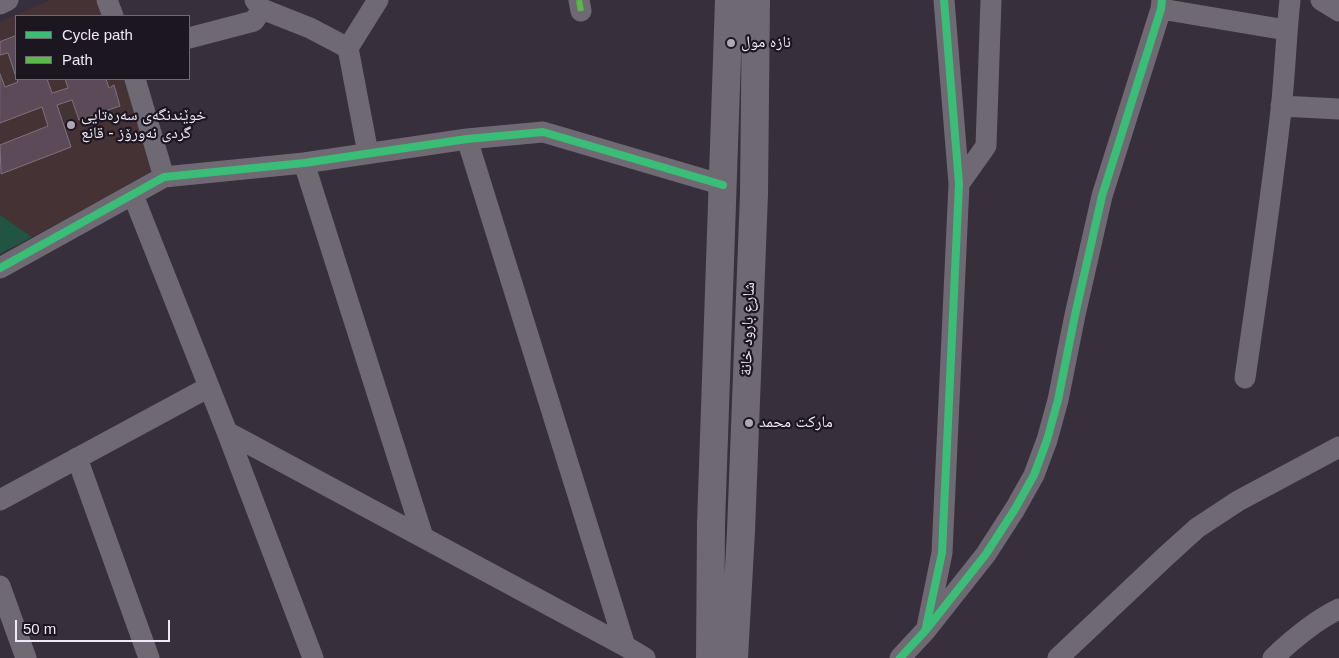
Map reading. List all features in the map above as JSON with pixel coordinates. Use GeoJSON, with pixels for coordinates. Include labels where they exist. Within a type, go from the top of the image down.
{"type":"FeatureCollection","features":[{"type":"Feature","properties":{"kind":"main road","name":"شارع بارود خانة"},"geometry":{"type":"LineString","coordinates":[[710,658],[711,524],[730,0]]}},
{"type":"Feature","properties":{"kind":"main road","name":"شارع بارود خانة"},"geometry":{"type":"LineString","coordinates":[[734,658],[754,194],[756,0]]}},
{"type":"Feature","properties":{"kind":"main road"},"geometry":{"type":"LineString","coordinates":[[711,524],[741,530]]}},
{"type":"Feature","properties":{"kind":"street"},"geometry":{"type":"LineString","coordinates":[[0,4],[8,0]]}},
{"type":"Feature","properties":{"kind":"street"},"geometry":{"type":"LineString","coordinates":[[107,0],[113,15]]}},
{"type":"Feature","properties":{"kind":"street"},"geometry":{"type":"LineString","coordinates":[[368,153],[348,48],[378,0]]}},
{"type":"Feature","properties":{"kind":"street"},"geometry":{"type":"LineString","coordinates":[[926,630],[942,553],[959,184],[944,0]]}},
{"type":"Feature","properties":{"kind":"street"},"geometry":{"type":"LineString","coordinates":[[959,184],[986,146],[992,0]]}},
{"type":"Feature","properties":{"kind":"street"},"geometry":{"type":"LineString","coordinates":[[1245,378],[1269,214],[1290,0]]}},
{"type":"Feature","properties":{"kind":"street"},"geometry":{"type":"LineString","coordinates":[[1321,0],[1339,11]]}},
{"type":"Feature","properties":{"kind":"street"},"geometry":{"type":"LineString","coordinates":[[190,38],[254,21],[258,5],[310,28],[348,48]]}},
{"type":"Feature","properties":{"kind":"street"},"geometry":{"type":"LineString","coordinates":[[900,658],[926,630],[986,554],[1034,475],[1047,440],[1058,400],[1102,196],[1162,5],[1286,30]]}},
{"type":"Feature","properties":{"kind":"street"},"geometry":{"type":"LineString","coordinates":[[135,80],[164,178]]}},
{"type":"Feature","properties":{"kind":"street"},"geometry":{"type":"LineString","coordinates":[[1281,106],[1339,109]]}},
{"type":"Feature","properties":{"kind":"street"},"geometry":{"type":"LineString","coordinates":[[0,268],[164,178],[304,163],[467,139],[543,132],[723,185]]}},
{"type":"Feature","properties":{"kind":"street"},"geometry":{"type":"LineString","coordinates":[[467,139],[625,646]]}},
{"type":"Feature","properties":{"kind":"street"},"geometry":{"type":"LineString","coordinates":[[304,163],[423,537]]}},
{"type":"Feature","properties":{"kind":"street"},"geometry":{"type":"LineString","coordinates":[[133,195],[228,432],[313,658]]}},
{"type":"Feature","properties":{"kind":"street"},"geometry":{"type":"LineString","coordinates":[[0,500],[209,387]]}},
{"type":"Feature","properties":{"kind":"street"},"geometry":{"type":"LineString","coordinates":[[228,432],[645,658]]}},
{"type":"Feature","properties":{"kind":"street"},"geometry":{"type":"LineString","coordinates":[[1058,658],[1197,528],[1238,501],[1339,447]]}},
{"type":"Feature","properties":{"kind":"street"},"geometry":{"type":"LineString","coordinates":[[77,458],[150,658]]}},
{"type":"Feature","properties":{"kind":"street"},"geometry":{"type":"LineString","coordinates":[[0,586],[26,658]]}},
{"type":"Feature","properties":{"kind":"street"},"geometry":{"type":"LineString","coordinates":[[1273,658],[1306,629],[1339,609]]}},
{"type":"Feature","properties":{"kind":"shaded area","name":"خوێندنگەی سەرەتایی گردی نەورۆز - قانع"},"geometry":{"type":"Polygon","coordinates":[[[50,0],[96,0],[102,15],[16,15],[50,0]]]}},
{"type":"Feature","properties":{"kind":"shaded area","name":"خوێندنگەی سەرەتایی گردی نەورۆز - قانع"},"geometry":{"type":"Polygon","coordinates":[[[15,15],[15,80],[125,80],[159,171],[0,254],[0,22],[15,15]]]}},
{"type":"Feature","properties":{"kind":"green space"},"geometry":{"type":"Polygon","coordinates":[[[0,215],[32,237],[0,254],[0,215]]]}},
{"type":"Feature","properties":{"kind":"building"},"geometry":{"type":"Polygon","coordinates":[[[15,36],[15,74],[8,53],[0,55],[0,42],[15,36]]]}},
{"type":"Feature","properties":{"kind":"building"},"geometry":{"type":"Polygon","coordinates":[[[0,74],[5,87],[18,82],[17,80],[47,80],[52,93],[68,88],[65,80],[106,80],[109,88],[114,85],[120,106],[79,120],[72,100],[57,105],[71,147],[1,174],[0,145],[48,126],[42,107],[0,123],[0,74]]]}},
{"type":"Feature","properties":{"kind":"marked path"},"geometry":{"type":"LineString","coordinates":[[579,0],[581,11]]}},
{"type":"Feature","properties":{"kind":"cycle path"},"geometry":{"type":"LineString","coordinates":[[926,627],[942,553],[959,184],[944,0]]}},
{"type":"Feature","properties":{"kind":"cycle path"},"geometry":{"type":"LineString","coordinates":[[900,658],[926,630],[986,554],[1034,475],[1047,440],[1058,400],[1102,196],[1161,9],[1162,0]]}},
{"type":"Feature","properties":{"kind":"cycle path"},"geometry":{"type":"LineString","coordinates":[[0,268],[164,177],[304,163],[467,139],[543,132],[723,185]]}},
{"type":"Feature","properties":{"kind":"place","name":"نازه مول"},"geometry":{"type":"Point","coordinates":[731,43]}},
{"type":"Feature","properties":{"kind":"place","name":"خوێندنگەی سەرەتایی گردی نەورۆز - قانع"},"geometry":{"type":"Point","coordinates":[71,125]}},
{"type":"Feature","properties":{"kind":"place","name":"ماركت محمد"},"geometry":{"type":"Point","coordinates":[749,423]}}]}
